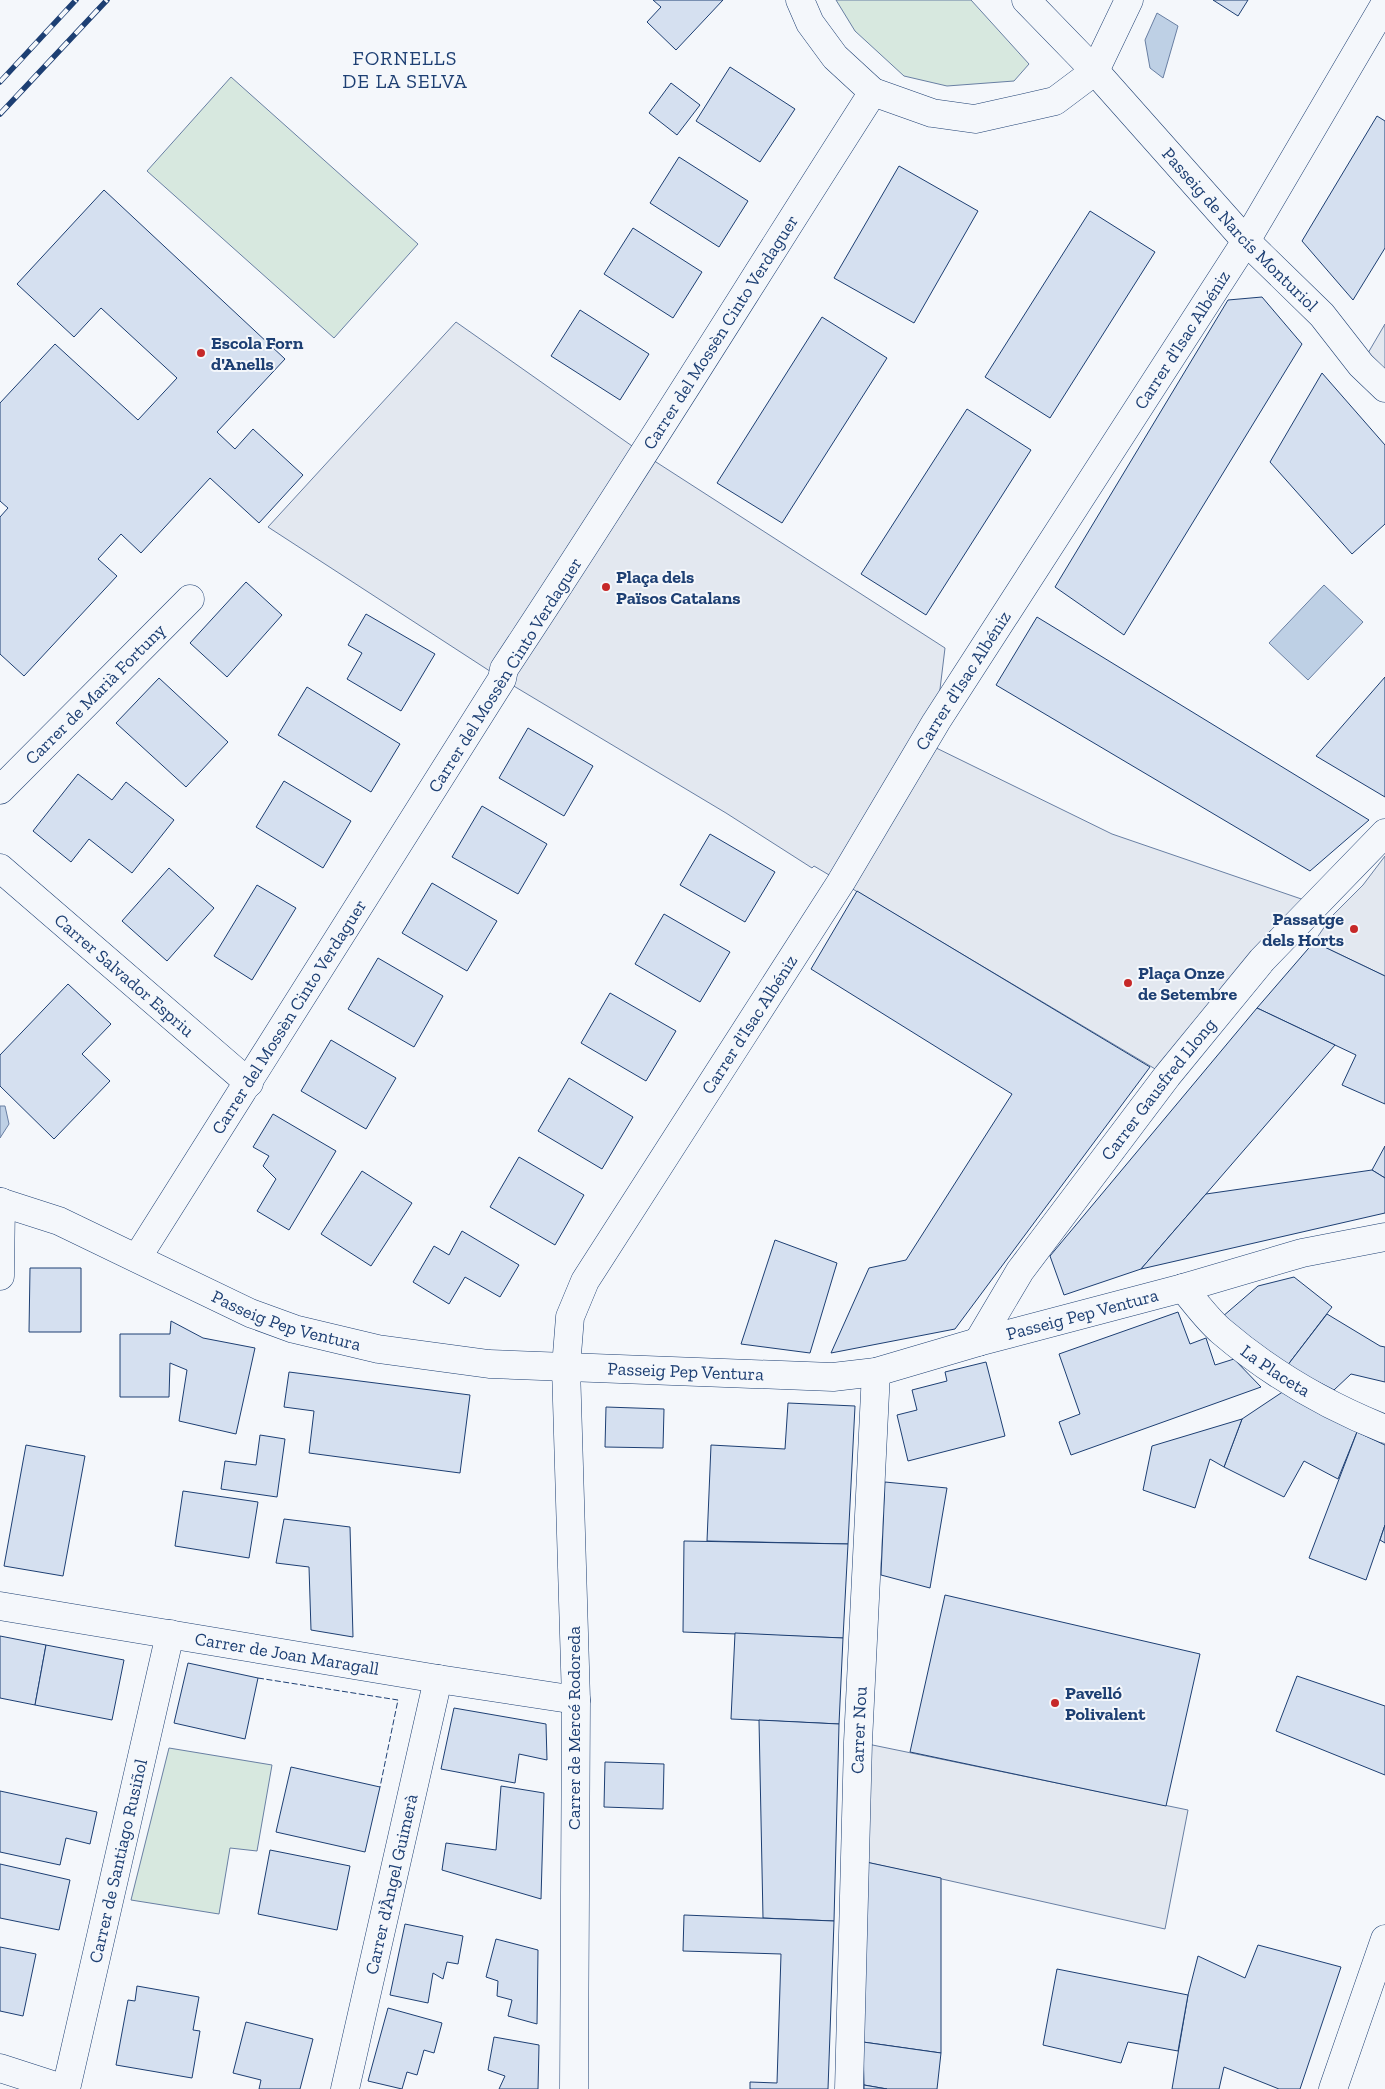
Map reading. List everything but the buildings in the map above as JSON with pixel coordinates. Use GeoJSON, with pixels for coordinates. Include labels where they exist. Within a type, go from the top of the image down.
{"type":"FeatureCollection","features":[{"type":"Feature","properties":{"kind":"street"},"geometry":{"type":"LineString","coordinates":[[800,0],[810,23],[835,57],[873,92],[932,113],[974,119],[1055,101],[1095,70],[1129,0]]}},
{"type":"Feature","properties":{"kind":"street","name":"Passeig de Narcís Monturiol"},"geometry":{"type":"LineString","coordinates":[[1026,0],[1095,70],[1246,241],[1322,315],[1361,365],[1385,388]]}},
{"type":"Feature","properties":{"kind":"street","name":"Carrer d'Isac Albéniz"},"geometry":{"type":"LineString","coordinates":[[566,1367],[570,1317],[585,1281],[835,890],[936,722],[1246,241],[1385,4]]}},
{"type":"Feature","properties":{"kind":"street","name":"Carrer del Mossèn Cinto Verdaguer"},"geometry":{"type":"LineString","coordinates":[[137,1258],[502,679],[504,669],[594,532],[642,453],[873,92]]}},
{"type":"Feature","properties":{"kind":"street","name":"Carrer de Marià Fortuny"},"geometry":{"type":"LineString","coordinates":[[0,790],[190,599]]}},
{"type":"Feature","properties":{"kind":"street","name":"Carrer Gausfred Llong"},"geometry":{"type":"LineString","coordinates":[[978,1342],[1020,1271],[1167,1076],[1262,960],[1385,833]]}},
{"type":"Feature","properties":{"kind":"street","name":"Carrer Salvador Espriu"},"geometry":{"type":"LineString","coordinates":[[0,868],[249,1083]]}},
{"type":"Feature","properties":{"kind":"street"},"geometry":{"type":"LineString","coordinates":[[0,1202],[0,1276]]}},
{"type":"Feature","properties":{"kind":"street","name":"Passeig Pep Ventura"},"geometry":{"type":"LineString","coordinates":[[0,1202],[59,1221],[250,1313],[294,1329],[378,1349],[489,1364],[833,1377],[876,1372],[978,1342],[1183,1288],[1302,1254],[1385,1237]]}},
{"type":"Feature","properties":{"kind":"street","name":"La Placeta"},"geometry":{"type":"LineString","coordinates":[[1183,1288],[1220,1330],[1277,1373],[1358,1418],[1385,1429]]}},
{"type":"Feature","properties":{"kind":"street","name":"Carrer de Mercé Rodoreda"},"geometry":{"type":"LineString","coordinates":[[566,1367],[576,1700],[574,2089]]}},
{"type":"Feature","properties":{"kind":"street","name":"Carrer Nou"},"geometry":{"type":"LineString","coordinates":[[849,2089],[857,1752],[876,1372]]}},
{"type":"Feature","properties":{"kind":"street","name":"Carrer de Joan Maragall"},"geometry":{"type":"LineString","coordinates":[[0,1606],[438,1679],[576,1700]]}},
{"type":"Feature","properties":{"kind":"street","name":"Carrer de Santiago Rusiñol"},"geometry":{"type":"LineString","coordinates":[[65,2089],[170,1634]]}},
{"type":"Feature","properties":{"kind":"street","name":"Carrer d'Àngel Guimerà"},"geometry":{"type":"LineString","coordinates":[[345,2089],[438,1679]]}},
{"type":"Feature","properties":{"kind":"street"},"geometry":{"type":"LineString","coordinates":[[1333,2089],[1385,1939]]}},
{"type":"Feature","properties":{"kind":"street"},"geometry":{"type":"LineString","coordinates":[[0,2068],[65,2089]]}},
{"type":"Feature","properties":{"kind":"shaded area"},"geometry":{"type":"Polygon","coordinates":[[[836,0],[971,0],[1029,64],[1014,81],[947,86],[904,76],[855,31],[836,0]]]}},
{"type":"Feature","properties":{"kind":"shaded area"},"geometry":{"type":"Polygon","coordinates":[[[231,77],[418,244],[334,338],[147,171],[231,77]]]}},
{"type":"Feature","properties":{"kind":"shaded area","name":"Plaça dels Països Catalans"},"geometry":{"type":"Polygon","coordinates":[[[456,322],[642,453],[945,648],[936,722],[924,742],[1112,834],[1313,903],[1167,1076],[814,866],[812,868],[726,813],[502,679],[268,527],[456,322]]]}},
{"type":"Feature","properties":{"kind":"shaded area"},"geometry":{"type":"Polygon","coordinates":[[[1385,324],[1385,388],[1361,365],[1385,324]]]}},
{"type":"Feature","properties":{"kind":"shaded area","name":"Passatge dels Horts"},"geometry":{"type":"Polygon","coordinates":[[[1385,856],[1385,976],[1314,942],[1332,916],[1363,885],[1385,856]]]}},
{"type":"Feature","properties":{"kind":"shaded area"},"geometry":{"type":"Polygon","coordinates":[[[858,1742],[1188,1810],[1165,1929],[866,1862],[858,1742]]]}},
{"type":"Feature","properties":{"kind":"shaded area"},"geometry":{"type":"Polygon","coordinates":[[[169,1748],[272,1765],[257,1851],[230,1848],[219,1914],[131,1900],[169,1748]]]}},
{"type":"Feature","properties":{"kind":"water"},"geometry":{"type":"Polygon","coordinates":[[[1157,13],[1178,26],[1163,78],[1150,68],[1145,40],[1157,13]]]}},
{"type":"Feature","properties":{"kind":"water"},"geometry":{"type":"Polygon","coordinates":[[[1324,585],[1363,622],[1308,680],[1269,643],[1324,585]]]}},
{"type":"Feature","properties":{"kind":"water"},"geometry":{"type":"Polygon","coordinates":[[[0,1106],[5,1106],[9,1124],[0,1138],[0,1106]]]}},
{"type":"Feature","properties":{"kind":"railway"},"geometry":{"type":"LineString","coordinates":[[0,82],[76,0]]}},
{"type":"Feature","properties":{"kind":"railway"},"geometry":{"type":"LineString","coordinates":[[0,114],[107,0]]}},
{"type":"Feature","properties":{"kind":"fence"},"geometry":{"type":"LineString","coordinates":[[258,1678],[398,1700],[380,1787]]}},
{"type":"Feature","properties":{"kind":"place","name":"Escola Forn d'Anells"},"geometry":{"type":"Point","coordinates":[201,353]}},
{"type":"Feature","properties":{"kind":"place","name":"Plaça dels Països Catalans"},"geometry":{"type":"Point","coordinates":[606,587]}},
{"type":"Feature","properties":{"kind":"place","name":"Passatge dels Horts"},"geometry":{"type":"Point","coordinates":[1354,929]}},
{"type":"Feature","properties":{"kind":"place","name":"Plaça Onze de Setembre"},"geometry":{"type":"Point","coordinates":[1128,983]}},
{"type":"Feature","properties":{"kind":"place","name":"Pavelló Polivalent"},"geometry":{"type":"Point","coordinates":[1055,1703]}},
{"type":"Feature","properties":{"kind":"district","name":"FORNELLS DE LA SELVA"},"geometry":{"type":"Point","coordinates":[405,70]}}]}
